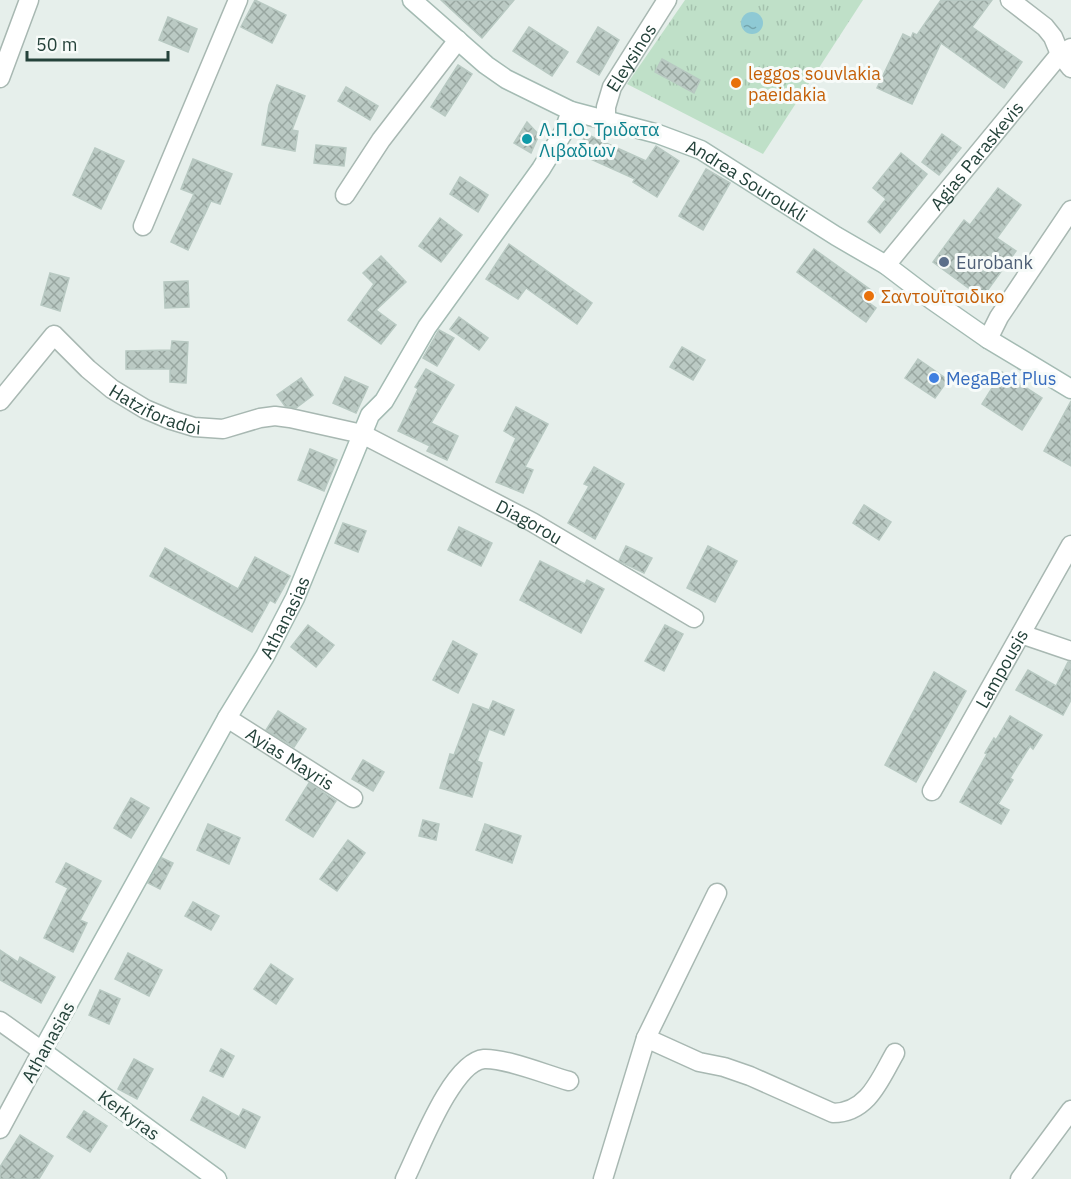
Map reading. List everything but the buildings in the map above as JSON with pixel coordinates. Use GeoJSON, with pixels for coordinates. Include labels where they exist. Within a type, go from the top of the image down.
{"type":"FeatureCollection","features":[{"type":"Feature","properties":{"kind":"street"},"geometry":{"type":"LineString","coordinates":[[0,78],[29,0]]}},
{"type":"Feature","properties":{"kind":"street"},"geometry":{"type":"LineString","coordinates":[[143,226],[238,0]]}},
{"type":"Feature","properties":{"kind":"street","name":"Andrea Souroukli"},"geometry":{"type":"LineString","coordinates":[[412,0],[440,27],[506,79],[571,111],[658,134],[701,150],[886,265],[988,339],[1071,389]]}},
{"type":"Feature","properties":{"kind":"street","name":"Eleysinos"},"geometry":{"type":"LineString","coordinates":[[606,119],[606,107],[612,87],[668,0]]}},
{"type":"Feature","properties":{"kind":"street"},"geometry":{"type":"LineString","coordinates":[[1010,0],[1045,27],[1067,57]]}},
{"type":"Feature","properties":{"kind":"street"},"geometry":{"type":"LineString","coordinates":[[345,195],[381,140],[458,40]]}},
{"type":"Feature","properties":{"kind":"street","name":"Agias Paraskevis"},"geometry":{"type":"LineString","coordinates":[[886,265],[1067,57]]}},
{"type":"Feature","properties":{"kind":"street","name":"Athanasias"},"geometry":{"type":"LineString","coordinates":[[0,1129],[227,718],[265,656],[295,598],[370,415],[384,400],[427,327],[541,169],[562,133],[571,111]]}},
{"type":"Feature","properties":{"kind":"street"},"geometry":{"type":"LineString","coordinates":[[988,339],[999,317],[1071,210]]}},
{"type":"Feature","properties":{"kind":"street","name":"Hatziforadoi"},"geometry":{"type":"LineString","coordinates":[[0,401],[54,335],[112,389],[145,409],[171,420],[194,427],[223,429],[250,420],[275,416],[362,434]]}},
{"type":"Feature","properties":{"kind":"street","name":"Diagorou"},"geometry":{"type":"LineString","coordinates":[[362,434],[532,522],[694,618]]}},
{"type":"Feature","properties":{"kind":"street","name":"Lampousis"},"geometry":{"type":"LineString","coordinates":[[932,791],[1071,545]]}},
{"type":"Feature","properties":{"kind":"street"},"geometry":{"type":"LineString","coordinates":[[1021,634],[1071,651]]}},
{"type":"Feature","properties":{"kind":"street","name":"Ayias Mayris"},"geometry":{"type":"LineString","coordinates":[[227,718],[353,798]]}},
{"type":"Feature","properties":{"kind":"street"},"geometry":{"type":"LineString","coordinates":[[603,1179],[646,1038],[717,893]]}},
{"type":"Feature","properties":{"kind":"street","name":"Kerkyras"},"geometry":{"type":"LineString","coordinates":[[0,1021],[217,1179]]}},
{"type":"Feature","properties":{"kind":"street"},"geometry":{"type":"LineString","coordinates":[[646,1038],[699,1062],[750,1076],[833,1113],[847,1112],[861,1105],[871,1094],[895,1053]]}},
{"type":"Feature","properties":{"kind":"street"},"geometry":{"type":"LineString","coordinates":[[405,1179],[448,1089],[471,1063],[483,1059],[499,1060],[569,1081]]}},
{"type":"Feature","properties":{"kind":"street"},"geometry":{"type":"LineString","coordinates":[[1020,1179],[1071,1110]]}},
{"type":"Feature","properties":{"kind":"green space"},"geometry":{"type":"Polygon","coordinates":[[[685,0],[863,0],[763,154],[627,84],[685,0]]]}},
{"type":"Feature","properties":{"kind":"water"},"geometry":{"type":"Polygon","coordinates":[[[752,12],[760,15],[763,23],[760,31],[752,34],[744,31],[741,23],[744,15],[752,12]]]}},
{"type":"Feature","properties":{"kind":"place","name":"leggos souvlakia paeidakia"},"geometry":{"type":"Point","coordinates":[736,83]}},
{"type":"Feature","properties":{"kind":"place","name":"Λ.Π.Ο. Τριδατα Λιβαδιων"},"geometry":{"type":"Point","coordinates":[527,139]}},
{"type":"Feature","properties":{"kind":"place","name":"Eurobank"},"geometry":{"type":"Point","coordinates":[944,262]}},
{"type":"Feature","properties":{"kind":"place","name":"Σαντουϊτσιδικο"},"geometry":{"type":"Point","coordinates":[869,296]}},
{"type":"Feature","properties":{"kind":"place","name":"MegaBet Plus"},"geometry":{"type":"Point","coordinates":[934,378]}}]}
